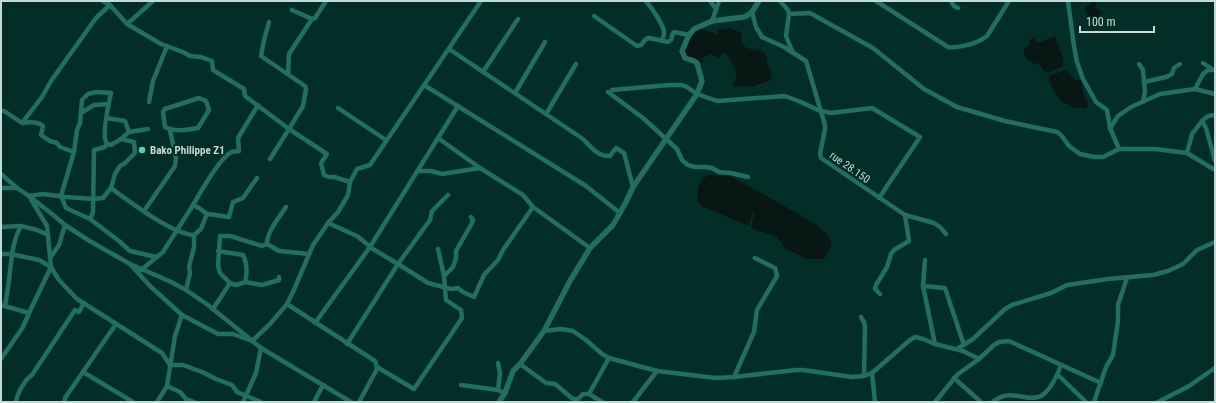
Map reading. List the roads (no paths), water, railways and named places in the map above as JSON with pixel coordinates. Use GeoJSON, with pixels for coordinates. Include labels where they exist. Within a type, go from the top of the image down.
{"type":"FeatureCollection","features":[{"type":"Feature","properties":{"kind":"street"},"geometry":{"type":"LineString","coordinates":[[103,1],[110,5],[127,24],[161,44],[190,56],[201,57],[212,61],[213,70],[244,89],[245,96],[289,129],[327,154],[321,164],[324,174],[329,178],[334,177],[350,182]]}},
{"type":"Feature","properties":{"kind":"street"},"geometry":{"type":"LineString","coordinates":[[127,24],[153,1]]}},
{"type":"Feature","properties":{"kind":"street"},"geometry":{"type":"LineString","coordinates":[[288,74],[289,54],[326,1]]}},
{"type":"Feature","properties":{"kind":"street"},"geometry":{"type":"LineString","coordinates":[[252,341],[270,324],[287,304],[313,246],[328,223],[338,212],[348,195],[350,182],[357,170],[370,165],[481,1]]}},
{"type":"Feature","properties":{"kind":"street"},"geometry":{"type":"LineString","coordinates":[[646,1],[653,9],[663,30],[664,34],[662,40]]}},
{"type":"Feature","properties":{"kind":"street"},"geometry":{"type":"LineString","coordinates":[[710,1],[716,10]]}},
{"type":"Feature","properties":{"kind":"street"},"geometry":{"type":"LineString","coordinates":[[712,21],[720,1]]}},
{"type":"Feature","properties":{"kind":"street"},"geometry":{"type":"LineString","coordinates":[[499,402],[505,393],[513,371],[520,364],[544,331],[570,281],[590,248],[613,225],[620,214],[632,187],[698,94],[702,82],[697,64],[694,61],[685,58],[682,51],[689,35],[694,29],[712,21],[744,17],[752,12],[759,1]]}},
{"type":"Feature","properties":{"kind":"street"},"geometry":{"type":"LineString","coordinates":[[780,1],[788,10],[789,14],[810,13],[873,48],[924,89],[957,107],[1057,132],[1069,146],[1080,154],[1103,156],[1119,149],[1155,149],[1187,153],[1215,170]]}},
{"type":"Feature","properties":{"kind":"street"},"geometry":{"type":"LineString","coordinates":[[876,1],[948,47],[956,48],[982,40],[987,36],[1009,1]]}},
{"type":"Feature","properties":{"kind":"street"},"geometry":{"type":"LineString","coordinates":[[951,1],[954,6],[958,8]]}},
{"type":"Feature","properties":{"kind":"street"},"geometry":{"type":"LineString","coordinates":[[1068,1],[1077,62],[1083,79],[1096,102],[1107,110],[1110,128],[1119,149]]}},
{"type":"Feature","properties":{"kind":"street"},"geometry":{"type":"LineString","coordinates":[[22,123],[42,97],[51,81],[96,18],[110,5]]}},
{"type":"Feature","properties":{"kind":"street"},"geometry":{"type":"LineString","coordinates":[[292,10],[312,19]]}},
{"type":"Feature","properties":{"kind":"street","name":"rue 28.150"},"geometry":{"type":"LineString","coordinates":[[752,12],[756,27],[762,37],[784,47],[806,61],[825,129],[820,154],[821,158],[905,216]]}},
{"type":"Feature","properties":{"kind":"street","name":"rue 28.150"},"geometry":{"type":"LineString","coordinates":[[789,14],[786,36],[793,53]]}},
{"type":"Feature","properties":{"kind":"street"},"geometry":{"type":"LineString","coordinates":[[594,16],[637,46],[641,45],[646,39],[649,38],[668,42],[671,40],[674,32],[689,35]]}},
{"type":"Feature","properties":{"kind":"street"},"geometry":{"type":"LineString","coordinates":[[483,72],[518,19]]}},
{"type":"Feature","properties":{"kind":"street"},"geometry":{"type":"LineString","coordinates":[[269,22],[264,40],[262,56],[305,86],[306,89],[303,106],[270,159]]}},
{"type":"Feature","properties":{"kind":"street"},"geometry":{"type":"LineString","coordinates":[[515,93],[545,42]]}},
{"type":"Feature","properties":{"kind":"street"},"geometry":{"type":"LineString","coordinates":[[149,102],[153,81],[167,46]]}},
{"type":"Feature","properties":{"kind":"street"},"geometry":{"type":"LineString","coordinates":[[449,50],[583,139],[601,155],[610,156],[616,148],[624,153],[632,187]]}},
{"type":"Feature","properties":{"kind":"street"},"geometry":{"type":"LineString","coordinates":[[1203,63],[1214,70]]}},
{"type":"Feature","properties":{"kind":"street"},"geometry":{"type":"LineString","coordinates":[[546,114],[576,64]]}},
{"type":"Feature","properties":{"kind":"street"},"geometry":{"type":"LineString","coordinates":[[1139,64],[1143,70],[1143,102]]}},
{"type":"Feature","properties":{"kind":"street"},"geometry":{"type":"LineString","coordinates":[[1144,82],[1166,77],[1172,74],[1174,68],[1180,64]]}},
{"type":"Feature","properties":{"kind":"street"},"geometry":{"type":"LineString","coordinates":[[1196,89],[1203,74],[1208,70],[1214,70]]}},
{"type":"Feature","properties":{"kind":"street"},"geometry":{"type":"LineString","coordinates":[[424,85],[586,186],[620,214]]}},
{"type":"Feature","properties":{"kind":"street"},"geometry":{"type":"LineString","coordinates":[[748,177],[719,172],[712,168],[688,165],[682,160],[677,149],[610,91],[682,85],[698,94],[717,101],[785,96],[820,111],[831,113],[872,108],[920,137],[879,198]]}},
{"type":"Feature","properties":{"kind":"street"},"geometry":{"type":"LineString","coordinates":[[1110,128],[1118,116],[1131,107],[1160,94],[1196,89],[1215,94]]}},
{"type":"Feature","properties":{"kind":"street"},"geometry":{"type":"LineString","coordinates":[[107,144],[105,140],[105,125],[111,93],[96,92],[88,94],[82,100],[80,123],[77,130],[74,152],[61,196],[66,208],[90,219],[130,251],[156,257]]}},
{"type":"Feature","properties":{"kind":"street"},"geometry":{"type":"LineString","coordinates":[[199,98],[206,102],[209,110],[198,128],[170,130],[164,127],[163,112],[165,109],[199,98]]}},
{"type":"Feature","properties":{"kind":"street"},"geometry":{"type":"LineString","coordinates":[[81,113],[94,105],[109,104]]}},
{"type":"Feature","properties":{"kind":"street"},"geometry":{"type":"LineString","coordinates":[[141,270],[163,252],[213,172],[228,154],[240,151],[238,138],[258,106]]}},
{"type":"Feature","properties":{"kind":"street"},"geometry":{"type":"LineString","coordinates":[[315,323],[370,247],[458,106]]}},
{"type":"Feature","properties":{"kind":"street"},"geometry":{"type":"LineString","coordinates":[[338,108],[386,140]]}},
{"type":"Feature","properties":{"kind":"street"},"geometry":{"type":"LineString","coordinates":[[1,111],[4,111],[22,123],[40,123],[43,126],[41,135],[50,141],[57,143],[60,147],[74,152]]}},
{"type":"Feature","properties":{"kind":"street"},"geometry":{"type":"LineString","coordinates":[[1187,153],[1192,134],[1208,116],[1215,115]]}},
{"type":"Feature","properties":{"kind":"street"},"geometry":{"type":"LineString","coordinates":[[107,118],[124,121],[129,132]]}},
{"type":"Feature","properties":{"kind":"street"},"geometry":{"type":"LineString","coordinates":[[1202,121],[1206,128],[1215,161]]}},
{"type":"Feature","properties":{"kind":"street"},"geometry":{"type":"LineString","coordinates":[[107,144],[111,145],[129,132],[148,129]]}},
{"type":"Feature","properties":{"kind":"street"},"geometry":{"type":"LineString","coordinates":[[144,211],[175,166],[176,158],[170,130]]}},
{"type":"Feature","properties":{"kind":"street"},"geometry":{"type":"LineString","coordinates":[[438,138],[523,196],[533,207],[590,248]]}},
{"type":"Feature","properties":{"kind":"street"},"geometry":{"type":"LineString","coordinates":[[28,196],[43,194],[66,197],[103,198],[111,188],[115,174],[120,166],[135,153],[134,142],[121,139]]}},
{"type":"Feature","properties":{"kind":"street"},"geometry":{"type":"LineString","coordinates":[[90,219],[93,212],[94,198],[94,150],[105,148],[107,144]]}},
{"type":"Feature","properties":{"kind":"street"},"geometry":{"type":"LineString","coordinates":[[417,171],[432,171],[442,174],[480,168]]}},
{"type":"Feature","properties":{"kind":"street"},"geometry":{"type":"LineString","coordinates":[[1,174],[65,225],[88,240],[141,270],[169,281],[186,290],[213,309],[262,348],[351,402]]}},
{"type":"Feature","properties":{"kind":"street"},"geometry":{"type":"LineString","coordinates":[[193,205],[207,214],[229,217],[233,202],[243,198],[257,178]]}},
{"type":"Feature","properties":{"kind":"street"},"geometry":{"type":"LineString","coordinates":[[1,189],[17,188]]}},
{"type":"Feature","properties":{"kind":"street"},"geometry":{"type":"LineString","coordinates":[[111,188],[176,231],[194,235],[201,230],[207,214]]}},
{"type":"Feature","properties":{"kind":"street"},"geometry":{"type":"LineString","coordinates":[[347,344],[398,264],[430,220],[432,211],[448,194]]}},
{"type":"Feature","properties":{"kind":"street"},"geometry":{"type":"LineString","coordinates":[[28,196],[47,226],[51,267],[59,280],[84,303],[162,353],[170,365]]}},
{"type":"Feature","properties":{"kind":"street"},"geometry":{"type":"LineString","coordinates":[[267,244],[272,227],[286,207]]}},
{"type":"Feature","properties":{"kind":"street"},"geometry":{"type":"LineString","coordinates":[[328,223],[357,236],[370,247],[428,283],[458,288],[474,297],[484,275],[498,260],[503,250],[533,207]]}},
{"type":"Feature","properties":{"kind":"street"},"geometry":{"type":"LineString","coordinates":[[880,294],[875,287],[887,267],[891,254],[894,250],[909,241],[905,216],[934,223],[946,234]]}},
{"type":"Feature","properties":{"kind":"street"},"geometry":{"type":"LineString","coordinates":[[444,276],[453,267],[456,258],[456,251],[472,223],[473,220],[471,217]]}},
{"type":"Feature","properties":{"kind":"street"},"geometry":{"type":"LineString","coordinates":[[50,258],[59,245],[65,225]]}},
{"type":"Feature","properties":{"kind":"street"},"geometry":{"type":"LineString","coordinates":[[1,228],[21,226],[37,230],[48,235]]}},
{"type":"Feature","properties":{"kind":"street"},"geometry":{"type":"LineString","coordinates":[[21,226],[16,235],[11,254],[10,272],[3,305],[28,312]]}},
{"type":"Feature","properties":{"kind":"street"},"geometry":{"type":"LineString","coordinates":[[186,290],[190,273],[189,267],[194,247],[194,235]]}},
{"type":"Feature","properties":{"kind":"street"},"geometry":{"type":"LineString","coordinates":[[280,278],[279,280],[262,285],[245,282],[236,285],[230,283],[220,273],[218,266],[220,236],[230,236],[262,246],[267,244],[279,251],[309,254]]}},
{"type":"Feature","properties":{"kind":"street"},"geometry":{"type":"LineString","coordinates":[[957,349],[973,339],[1005,309],[1012,305],[1051,293],[1068,285],[1108,279],[1153,275],[1168,271],[1183,264],[1197,250],[1215,242]]}},
{"type":"Feature","properties":{"kind":"street"},"geometry":{"type":"LineString","coordinates":[[377,367],[414,389],[462,318],[461,310],[446,300],[444,276],[438,249]]}},
{"type":"Feature","properties":{"kind":"street"},"geometry":{"type":"LineString","coordinates":[[218,251],[243,255],[245,259],[245,282]]}},
{"type":"Feature","properties":{"kind":"street"},"geometry":{"type":"LineString","coordinates":[[1,254],[11,254],[38,260],[51,267]]}},
{"type":"Feature","properties":{"kind":"street"},"geometry":{"type":"LineString","coordinates":[[734,377],[754,332],[757,310],[777,276],[775,268],[755,258]]}},
{"type":"Feature","properties":{"kind":"street"},"geometry":{"type":"LineString","coordinates":[[925,260],[923,286],[935,344]]}},
{"type":"Feature","properties":{"kind":"street"},"geometry":{"type":"LineString","coordinates":[[130,264],[150,286],[182,315],[218,334],[233,334],[252,341]]}},
{"type":"Feature","properties":{"kind":"street"},"geometry":{"type":"LineString","coordinates":[[1,359],[23,327],[28,312],[51,267]]}},
{"type":"Feature","properties":{"kind":"street"},"geometry":{"type":"LineString","coordinates":[[1094,402],[1106,367],[1113,356],[1118,321],[1118,305],[1127,278]]}},
{"type":"Feature","properties":{"kind":"street"},"geometry":{"type":"LineString","coordinates":[[213,309],[230,283]]}},
{"type":"Feature","properties":{"kind":"street"},"geometry":{"type":"LineString","coordinates":[[923,286],[945,288],[964,346]]}},
{"type":"Feature","properties":{"kind":"street"},"geometry":{"type":"LineString","coordinates":[[16,402],[17,396],[28,377],[32,375],[75,310],[78,312],[84,303]]}},
{"type":"Feature","properties":{"kind":"street"},"geometry":{"type":"LineString","coordinates":[[287,304],[375,361],[377,367],[376,371],[359,402]]}},
{"type":"Feature","properties":{"kind":"street"},"geometry":{"type":"LineString","coordinates":[[157,402],[168,386],[175,336],[182,315]]}},
{"type":"Feature","properties":{"kind":"street"},"geometry":{"type":"LineString","coordinates":[[861,317],[865,327],[864,376]]}},
{"type":"Feature","properties":{"kind":"street"},"geometry":{"type":"LineString","coordinates":[[65,402],[65,398],[116,324]]}},
{"type":"Feature","properties":{"kind":"street"},"geometry":{"type":"LineString","coordinates":[[544,331],[561,329],[573,331],[609,358],[657,371],[716,378],[796,370],[852,377],[864,376],[872,373],[912,338],[918,337],[935,344],[957,349],[970,354],[979,360]]}},
{"type":"Feature","properties":{"kind":"street"},"geometry":{"type":"LineString","coordinates":[[935,402],[954,378],[979,360],[994,345],[1004,341],[1101,383]]}},
{"type":"Feature","properties":{"kind":"street"},"geometry":{"type":"LineString","coordinates":[[243,402],[256,373],[262,348]]}},
{"type":"Feature","properties":{"kind":"street"},"geometry":{"type":"LineString","coordinates":[[589,394],[609,358]]}},
{"type":"Feature","properties":{"kind":"street"},"geometry":{"type":"LineString","coordinates":[[498,363],[500,373],[498,390]]}},
{"type":"Feature","properties":{"kind":"street"},"geometry":{"type":"LineString","coordinates":[[520,364],[546,383],[555,384],[573,399],[579,400],[583,394],[589,394],[602,402]]}},
{"type":"Feature","properties":{"kind":"street"},"geometry":{"type":"LineString","coordinates":[[170,365],[182,365],[202,372],[232,385],[237,392],[262,402]]}},
{"type":"Feature","properties":{"kind":"street"},"geometry":{"type":"LineString","coordinates":[[993,402],[1004,396],[1032,398],[1041,396],[1058,375],[1061,365]]}},
{"type":"Feature","properties":{"kind":"street"},"geometry":{"type":"LineString","coordinates":[[1158,402],[1189,386],[1215,368]]}},
{"type":"Feature","properties":{"kind":"street"},"geometry":{"type":"LineString","coordinates":[[633,402],[657,371]]}},
{"type":"Feature","properties":{"kind":"street"},"geometry":{"type":"LineString","coordinates":[[83,372],[133,402]]}},
{"type":"Feature","properties":{"kind":"street"},"geometry":{"type":"LineString","coordinates":[[872,373],[875,402]]}},
{"type":"Feature","properties":{"kind":"street"},"geometry":{"type":"LineString","coordinates":[[1058,375],[1086,402]]}},
{"type":"Feature","properties":{"kind":"street"},"geometry":{"type":"LineString","coordinates":[[954,378],[981,402]]}},
{"type":"Feature","properties":{"kind":"street"},"geometry":{"type":"LineString","coordinates":[[314,402],[323,385]]}},
{"type":"Feature","properties":{"kind":"street"},"geometry":{"type":"LineString","coordinates":[[461,385],[498,390],[505,393]]}},
{"type":"Feature","properties":{"kind":"street"},"geometry":{"type":"LineString","coordinates":[[168,386],[180,392],[186,401],[194,402]]}},
{"type":"Feature","properties":{"kind":"place","name":"Bako Philippe Z1"},"geometry":{"type":"Point","coordinates":[142,150]}}]}
